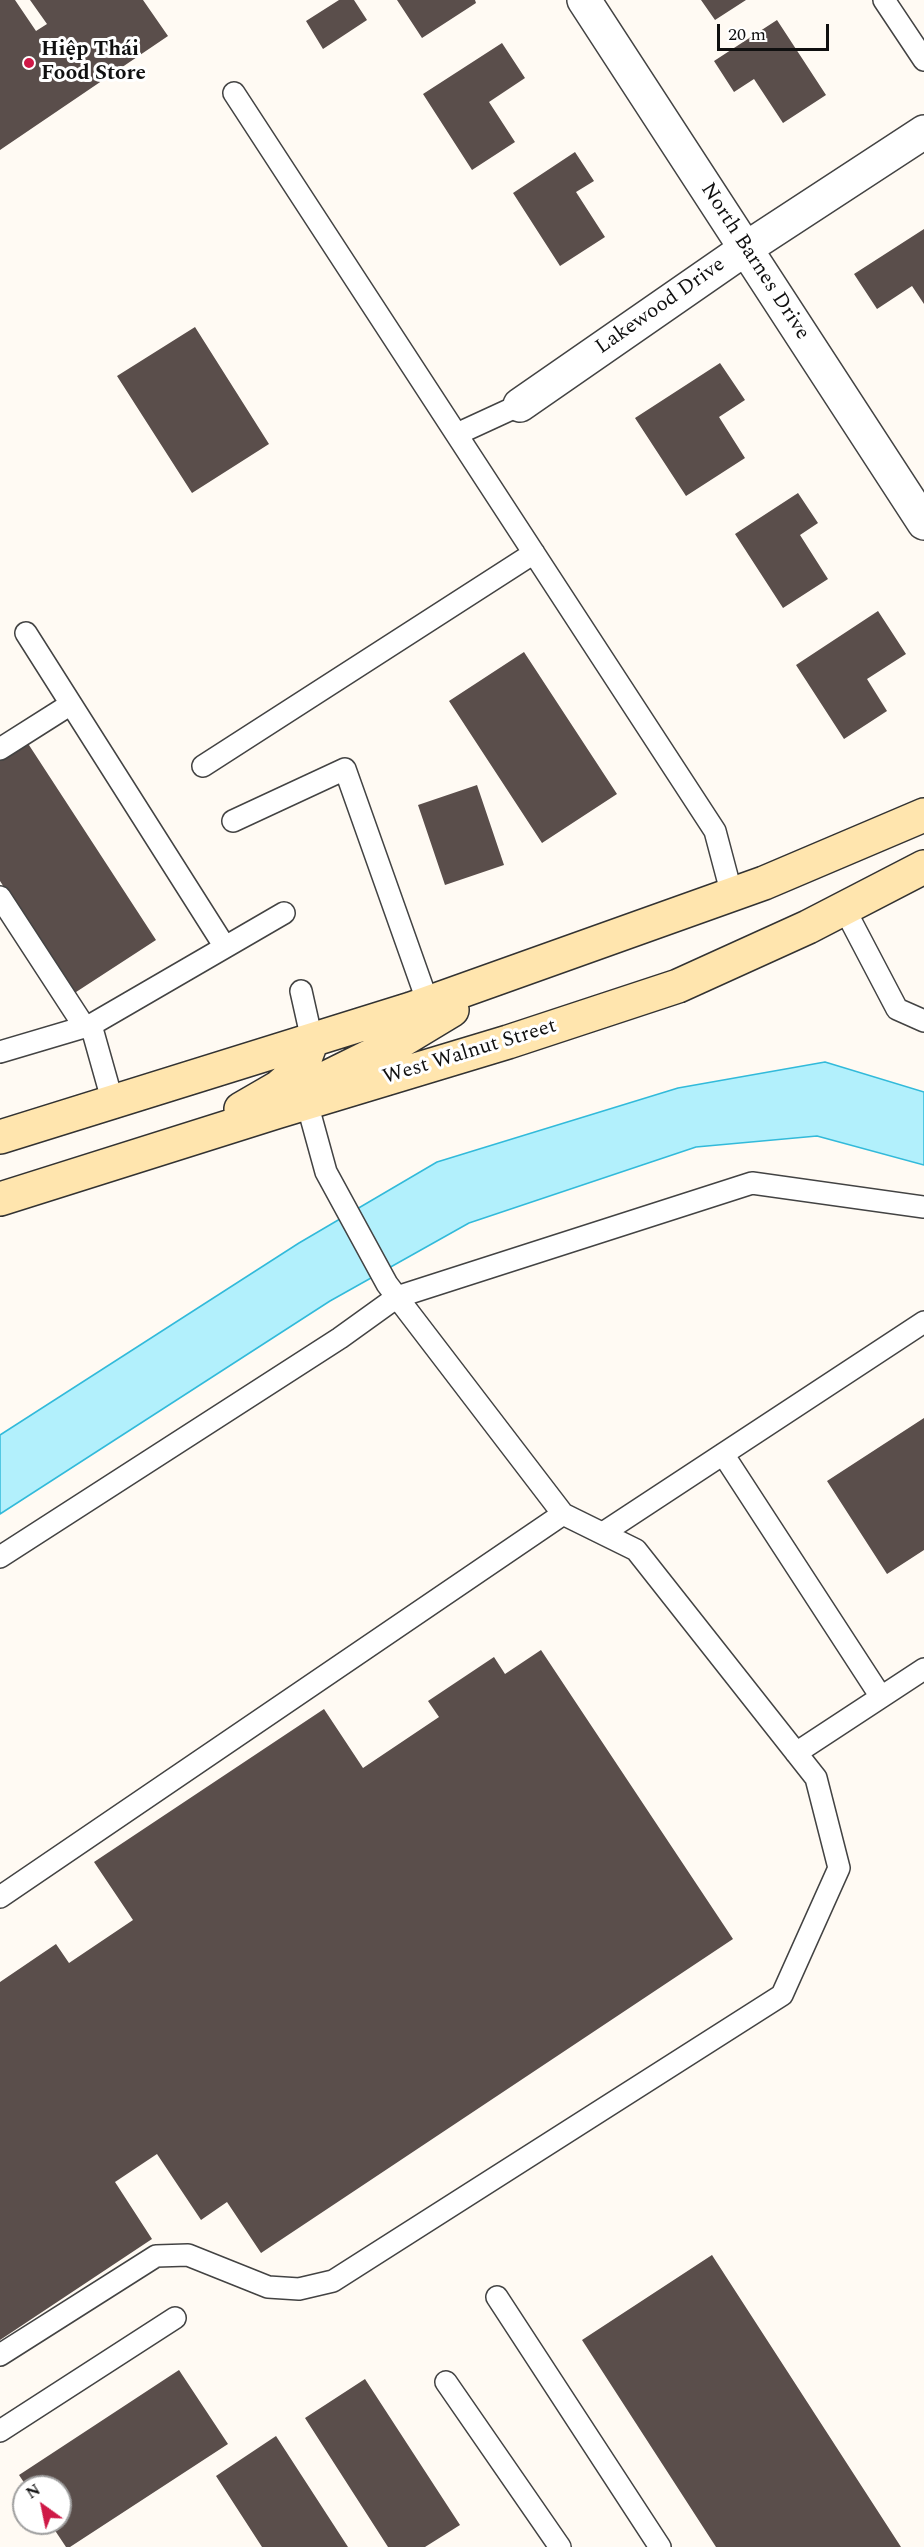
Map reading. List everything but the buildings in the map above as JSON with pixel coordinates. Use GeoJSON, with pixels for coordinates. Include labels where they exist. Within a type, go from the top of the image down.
{"type":"FeatureCollection","features":[{"type":"Feature","properties":{"kind":"main road"},"geometry":{"type":"LineString","coordinates":[[0,1137],[428,1003],[764,883],[924,815]]}},
{"type":"Feature","properties":{"kind":"main road","name":"West Walnut Street"},"geometry":{"type":"LineString","coordinates":[[0,1199],[307,1102],[508,1042],[678,986],[798,932],[924,867]]}},
{"type":"Feature","properties":{"kind":"main road"},"geometry":{"type":"LineString","coordinates":[[307,1102],[328,1077],[399,1042],[513,973]]}},
{"type":"Feature","properties":{"kind":"main road"},"geometry":{"type":"LineString","coordinates":[[138,1156],[166,1132],[244,1108],[279,1087],[302,1066],[312,1040]]}},
{"type":"Feature","properties":{"kind":"street","name":"North Barnes Drive"},"geometry":{"type":"LineString","coordinates":[[584,0],[924,523]]}},
{"type":"Feature","properties":{"kind":"street","name":"Lakewood Drive"},"geometry":{"type":"LineString","coordinates":[[520,405],[745,249],[924,132]]}},
{"type":"Feature","properties":{"kind":"lane"},"geometry":{"type":"LineString","coordinates":[[884,0],[924,60]]}},
{"type":"Feature","properties":{"kind":"lane"},"geometry":{"type":"LineString","coordinates":[[234,93],[715,831],[732,895]]}},
{"type":"Feature","properties":{"kind":"lane"},"geometry":{"type":"LineString","coordinates":[[457,434],[520,405]]}},
{"type":"Feature","properties":{"kind":"lane"},"geometry":{"type":"LineString","coordinates":[[203,766],[534,553]]}},
{"type":"Feature","properties":{"kind":"lane"},"geometry":{"type":"LineString","coordinates":[[26,633],[225,947]]}},
{"type":"Feature","properties":{"kind":"lane"},"geometry":{"type":"LineString","coordinates":[[0,750],[71,704]]}},
{"type":"Feature","properties":{"kind":"lane"},"geometry":{"type":"LineString","coordinates":[[233,821],[345,769],[428,1003]]}},
{"type":"Feature","properties":{"kind":"lane"},"geometry":{"type":"LineString","coordinates":[[0,897],[87,1026],[112,1103]]}},
{"type":"Feature","properties":{"kind":"lane"},"geometry":{"type":"LineString","coordinates":[[844,908],[897,1009],[907,1016],[924,1022]]}},
{"type":"Feature","properties":{"kind":"lane"},"geometry":{"type":"LineString","coordinates":[[0,1052],[87,1026],[284,913]]}},
{"type":"Feature","properties":{"kind":"lane"},"geometry":{"type":"LineString","coordinates":[[301,991],[312,1040]]}},
{"type":"Feature","properties":{"kind":"lane"},"geometry":{"type":"LineString","coordinates":[[0,2355],[156,2256],[188,2255],[268,2287],[299,2289],[333,2281],[782,1995],[839,1868],[816,1778],[636,1550],[563,1514],[392,1290],[327,1172],[307,1102]]}},
{"type":"Feature","properties":{"kind":"lane"},"geometry":{"type":"LineString","coordinates":[[0,1557],[340,1338],[392,1290],[752,1183],[924,1207]]}},
{"type":"Feature","properties":{"kind":"lane"},"geometry":{"type":"LineString","coordinates":[[603,1533],[924,1322]]}},
{"type":"Feature","properties":{"kind":"lane"},"geometry":{"type":"LineString","coordinates":[[723,1454],[881,1697]]}},
{"type":"Feature","properties":{"kind":"lane"},"geometry":{"type":"LineString","coordinates":[[0,1897],[563,1514]]}},
{"type":"Feature","properties":{"kind":"lane"},"geometry":{"type":"LineString","coordinates":[[796,1753],[924,1669]]}},
{"type":"Feature","properties":{"kind":"lane"},"geometry":{"type":"LineString","coordinates":[[497,2297],[660,2547]]}},
{"type":"Feature","properties":{"kind":"lane"},"geometry":{"type":"LineString","coordinates":[[0,2431],[175,2318]]}},
{"type":"Feature","properties":{"kind":"lane"},"geometry":{"type":"LineString","coordinates":[[446,2382],[560,2547]]}},
{"type":"Feature","properties":{"kind":"water"},"geometry":{"type":"Polygon","coordinates":[[[825,1062],[924,1092],[924,1165],[817,1136],[696,1147],[469,1223],[330,1301],[0,1514],[0,1435],[299,1243],[437,1162],[678,1088],[825,1062]]]}},
{"type":"Feature","properties":{"kind":"place","name":"Hiệp Thái Food Store"},"geometry":{"type":"Point","coordinates":[29,63]}}]}
